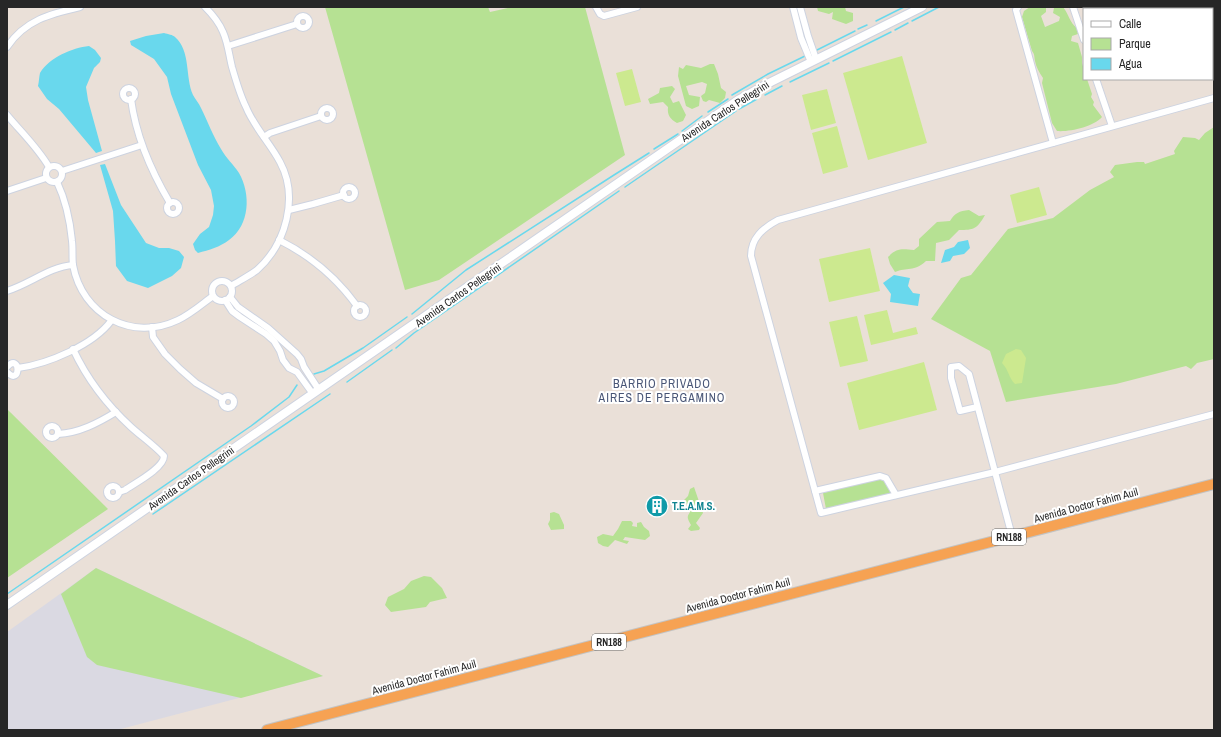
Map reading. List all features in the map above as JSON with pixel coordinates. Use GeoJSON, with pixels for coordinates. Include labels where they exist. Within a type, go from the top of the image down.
{"type":"FeatureCollection","features":[{"type":"Feature","properties":{"kind":"highway","name":"Avenida Doctor Fahim Auil"},"geometry":{"type":"LineString","coordinates":[[267,730],[1214,484]]}},
{"type":"Feature","properties":{"kind":"main road","name":"Avenida Carlos Pellegrini"},"geometry":{"type":"LineString","coordinates":[[7,605],[738,100],[754,90],[922,7]]}},
{"type":"Feature","properties":{"kind":"street"},"geometry":{"type":"LineString","coordinates":[[7,47],[12,39],[23,29],[37,20],[54,13],[80,7]]}},
{"type":"Feature","properties":{"kind":"street"},"geometry":{"type":"LineString","coordinates":[[205,7],[223,31],[228,46],[232,67],[246,108],[280,162],[286,177],[288,210],[286,224],[279,240],[271,255],[256,270],[231,286]]}},
{"type":"Feature","properties":{"kind":"street"},"geometry":{"type":"LineString","coordinates":[[596,7],[600,14],[604,16],[637,7]]}},
{"type":"Feature","properties":{"kind":"street"},"geometry":{"type":"LineString","coordinates":[[793,7],[801,38],[814,60]]}},
{"type":"Feature","properties":{"kind":"street"},"geometry":{"type":"LineString","coordinates":[[800,7],[814,60]]}},
{"type":"Feature","properties":{"kind":"street"},"geometry":{"type":"LineString","coordinates":[[1018,7],[1016,10],[1053,143]]}},
{"type":"Feature","properties":{"kind":"street"},"geometry":{"type":"LineString","coordinates":[[1073,7],[1083,37]]}},
{"type":"Feature","properties":{"kind":"street"},"geometry":{"type":"LineString","coordinates":[[228,46],[297,24]]}},
{"type":"Feature","properties":{"kind":"street"},"geometry":{"type":"LineString","coordinates":[[1096,80],[1112,126]]}},
{"type":"Feature","properties":{"kind":"street"},"geometry":{"type":"LineString","coordinates":[[1214,98],[778,220],[769,225],[756,237],[751,248],[751,256],[821,513],[995,472],[1214,414]]}},
{"type":"Feature","properties":{"kind":"street"},"geometry":{"type":"LineString","coordinates":[[131,99],[133,113],[142,145],[155,177],[170,203]]}},
{"type":"Feature","properties":{"kind":"street"},"geometry":{"type":"LineString","coordinates":[[7,115],[42,154],[49,167]]}},
{"type":"Feature","properties":{"kind":"street"},"geometry":{"type":"LineString","coordinates":[[264,137],[270,133],[321,116]]}},
{"type":"Feature","properties":{"kind":"street"},"geometry":{"type":"LineString","coordinates":[[62,171],[142,145]]}},
{"type":"Feature","properties":{"kind":"street"},"geometry":{"type":"LineString","coordinates":[[49,167],[55,166],[62,171]]}},
{"type":"Feature","properties":{"kind":"street"},"geometry":{"type":"LineString","coordinates":[[46,178],[46,172],[49,167]]}},
{"type":"Feature","properties":{"kind":"street"},"geometry":{"type":"LineString","coordinates":[[46,178],[52,183],[57,182],[62,176],[62,171]]}},
{"type":"Feature","properties":{"kind":"street"},"geometry":{"type":"LineString","coordinates":[[7,191],[46,178]]}},
{"type":"Feature","properties":{"kind":"street"},"geometry":{"type":"LineString","coordinates":[[57,182],[69,214],[73,248],[73,265],[78,282],[87,298],[96,309],[111,321],[128,326],[144,328],[162,326],[178,320],[213,296]]}},
{"type":"Feature","properties":{"kind":"street"},"geometry":{"type":"LineString","coordinates":[[288,210],[344,195]]}},
{"type":"Feature","properties":{"kind":"street"},"geometry":{"type":"LineString","coordinates":[[279,240],[303,253],[320,266],[346,291],[357,306]]}},
{"type":"Feature","properties":{"kind":"street"},"geometry":{"type":"LineString","coordinates":[[7,291],[64,266],[73,265]]}},
{"type":"Feature","properties":{"kind":"street"},"geometry":{"type":"LineString","coordinates":[[227,299],[232,290],[231,286],[224,280],[214,283],[211,289],[213,296],[218,300],[227,299],[268,328],[297,354],[301,359],[316,392]]}},
{"type":"Feature","properties":{"kind":"street"},"geometry":{"type":"LineString","coordinates":[[227,299],[232,311],[266,334],[280,351],[283,360],[289,368],[297,372],[316,392]]}},
{"type":"Feature","properties":{"kind":"street"},"geometry":{"type":"LineString","coordinates":[[18,368],[46,361],[73,349],[98,334],[106,328],[111,321]]}},
{"type":"Feature","properties":{"kind":"street"},"geometry":{"type":"LineString","coordinates":[[152,327],[153,337],[165,354],[196,382],[223,399]]}},
{"type":"Feature","properties":{"kind":"street"},"geometry":{"type":"LineString","coordinates":[[280,351],[288,345]]}},
{"type":"Feature","properties":{"kind":"street"},"geometry":{"type":"LineString","coordinates":[[73,349],[90,381],[116,412],[164,456],[164,460],[158,467],[125,490],[119,492]]}},
{"type":"Feature","properties":{"kind":"street"},"geometry":{"type":"LineString","coordinates":[[7,367],[10,364],[14,364],[18,368]]}},
{"type":"Feature","properties":{"kind":"street"},"geometry":{"type":"LineString","coordinates":[[977,407],[960,411],[951,378],[951,367],[959,366],[969,374],[1012,536]]}},
{"type":"Feature","properties":{"kind":"street"},"geometry":{"type":"LineString","coordinates":[[297,372],[304,367]]}},
{"type":"Feature","properties":{"kind":"street"},"geometry":{"type":"LineString","coordinates":[[7,372],[10,375],[14,375],[17,373],[18,368]]}},
{"type":"Feature","properties":{"kind":"street"},"geometry":{"type":"LineString","coordinates":[[58,434],[68,434],[100,421],[116,412]]}},
{"type":"Feature","properties":{"kind":"street"},"geometry":{"type":"LineString","coordinates":[[815,491],[880,476],[886,478],[896,495]]}},
{"type":"Feature","properties":{"kind":"shaded area"},"geometry":{"type":"Polygon","coordinates":[[[96,568],[323,676],[117,730],[7,730],[7,632],[96,568]]]}},
{"type":"Feature","properties":{"kind":"green space"},"geometry":{"type":"Polygon","coordinates":[[[325,7],[488,7],[490,12],[512,7],[585,7],[625,155],[439,280],[405,290],[325,7]]]}},
{"type":"Feature","properties":{"kind":"green space"},"geometry":{"type":"Polygon","coordinates":[[[817,7],[845,7],[846,11],[853,13],[853,21],[846,24],[832,19],[833,12],[829,14],[818,11],[817,7]]]}},
{"type":"Feature","properties":{"kind":"green space"},"geometry":{"type":"Polygon","coordinates":[[[1030,7],[1046,7],[1046,12],[1041,16],[1045,27],[1059,21],[1060,17],[1053,13],[1054,8],[1063,7],[1067,12],[1072,23],[1077,28],[1078,34],[1072,36],[1071,41],[1078,43],[1082,57],[1083,80],[1087,80],[1092,94],[1091,97],[1094,102],[1093,105],[1102,117],[1098,121],[1075,130],[1057,131],[1052,123],[1042,83],[1043,78],[1036,65],[1022,17],[1024,11],[1030,7]]]}},
{"type":"Feature","properties":{"kind":"green space"},"geometry":{"type":"Polygon","coordinates":[[[1212,7],[1212,8],[1162,8],[1212,7]]]}},
{"type":"Feature","properties":{"kind":"green space"},"geometry":{"type":"Polygon","coordinates":[[[1213,10],[1214,13],[1213,66],[1213,10]]]}},
{"type":"Feature","properties":{"kind":"green space"},"geometry":{"type":"Polygon","coordinates":[[[902,56],[927,143],[868,160],[843,73],[902,56]]]}},
{"type":"Feature","properties":{"kind":"green space"},"geometry":{"type":"Polygon","coordinates":[[[714,64],[721,88],[726,92],[725,98],[720,103],[709,100],[706,102],[703,101],[701,96],[705,93],[707,84],[702,82],[686,86],[689,95],[700,97],[699,106],[692,109],[686,106],[678,76],[679,67],[683,69],[686,65],[701,68],[714,64]]]}},
{"type":"Feature","properties":{"kind":"green space"},"geometry":{"type":"Polygon","coordinates":[[[632,69],[641,102],[625,106],[616,73],[632,69]]]}},
{"type":"Feature","properties":{"kind":"green space"},"geometry":{"type":"Polygon","coordinates":[[[672,86],[675,89],[670,97],[673,103],[679,101],[686,115],[683,121],[677,123],[672,120],[668,112],[668,107],[663,102],[650,104],[648,99],[659,93],[660,88],[672,86]]]}},
{"type":"Feature","properties":{"kind":"green space"},"geometry":{"type":"Polygon","coordinates":[[[827,89],[836,123],[811,130],[802,95],[827,89]]]}},
{"type":"Feature","properties":{"kind":"green space"},"geometry":{"type":"Polygon","coordinates":[[[837,126],[848,167],[823,174],[812,133],[837,126]]]}},
{"type":"Feature","properties":{"kind":"green space"},"geometry":{"type":"Polygon","coordinates":[[[1214,127],[1214,359],[1197,363],[1191,369],[1186,366],[1116,384],[1006,402],[990,351],[931,319],[961,278],[971,275],[1008,229],[1053,218],[1090,190],[1114,177],[1110,172],[1115,165],[1137,162],[1144,162],[1145,164],[1175,154],[1174,151],[1183,137],[1195,138],[1199,140],[1205,133],[1214,127]]]}},
{"type":"Feature","properties":{"kind":"green space"},"geometry":{"type":"Polygon","coordinates":[[[1039,187],[1047,215],[1017,223],[1010,195],[1039,187]]]}},
{"type":"Feature","properties":{"kind":"green space"},"geometry":{"type":"Polygon","coordinates":[[[969,210],[979,216],[985,215],[975,228],[959,230],[949,240],[936,243],[935,261],[926,261],[918,267],[895,272],[888,257],[891,254],[900,250],[914,250],[919,246],[919,239],[937,222],[950,221],[958,213],[969,210]]]}},
{"type":"Feature","properties":{"kind":"green space"},"geometry":{"type":"Polygon","coordinates":[[[870,248],[880,291],[829,302],[819,259],[870,248]]]}},
{"type":"Feature","properties":{"kind":"green space"},"geometry":{"type":"Polygon","coordinates":[[[887,310],[893,333],[916,327],[918,334],[871,345],[864,315],[887,310]]]}},
{"type":"Feature","properties":{"kind":"green space"},"geometry":{"type":"Polygon","coordinates":[[[857,316],[868,361],[840,367],[829,322],[857,316]]]}},
{"type":"Feature","properties":{"kind":"green space"},"geometry":{"type":"Polygon","coordinates":[[[1016,349],[1021,350],[1026,358],[1022,383],[1015,384],[1002,363],[1006,354],[1016,349]]]}},
{"type":"Feature","properties":{"kind":"green space"},"geometry":{"type":"Polygon","coordinates":[[[924,362],[937,410],[859,430],[847,383],[924,362]]]}},
{"type":"Feature","properties":{"kind":"green space"},"geometry":{"type":"Polygon","coordinates":[[[7,409],[108,509],[7,578],[7,409]]]}},
{"type":"Feature","properties":{"kind":"green space"},"geometry":{"type":"Polygon","coordinates":[[[879,478],[883,480],[891,493],[826,509],[823,493],[879,478]]]}},
{"type":"Feature","properties":{"kind":"green space"},"geometry":{"type":"Polygon","coordinates":[[[694,487],[703,513],[696,523],[700,528],[699,530],[691,531],[688,529],[691,525],[688,518],[690,512],[689,505],[682,502],[688,496],[690,489],[694,487]]]}},
{"type":"Feature","properties":{"kind":"green space"},"geometry":{"type":"Polygon","coordinates":[[[554,512],[559,514],[564,525],[564,529],[551,530],[548,524],[550,520],[550,513],[554,512]]]}},
{"type":"Feature","properties":{"kind":"green space"},"geometry":{"type":"Polygon","coordinates":[[[622,521],[631,521],[633,523],[632,526],[637,527],[637,523],[641,522],[649,531],[650,536],[645,540],[625,537],[623,540],[629,541],[627,544],[615,540],[608,547],[598,543],[597,537],[603,534],[613,536],[622,521]]]}},
{"type":"Feature","properties":{"kind":"green space"},"geometry":{"type":"Polygon","coordinates":[[[96,568],[323,676],[241,698],[97,665],[87,657],[61,594],[96,568]]]}},
{"type":"Feature","properties":{"kind":"green space"},"geometry":{"type":"Polygon","coordinates":[[[424,576],[431,577],[442,588],[447,598],[430,602],[426,607],[391,612],[385,605],[388,597],[404,589],[411,581],[424,576]]]}},
{"type":"Feature","properties":{"kind":"water"},"geometry":{"type":"Polygon","coordinates":[[[164,33],[174,36],[183,49],[186,57],[189,80],[193,95],[221,149],[239,173],[243,181],[247,199],[245,218],[236,234],[222,245],[198,253],[193,244],[200,234],[209,227],[213,215],[214,206],[211,190],[198,165],[171,94],[167,77],[154,59],[131,45],[130,41],[146,36],[164,33]]]}},
{"type":"Feature","properties":{"kind":"water"},"geometry":{"type":"Polygon","coordinates":[[[89,46],[95,50],[101,58],[100,62],[94,68],[86,87],[88,100],[102,151],[96,153],[59,109],[47,99],[38,86],[40,73],[49,62],[69,51],[89,46]]]}},
{"type":"Feature","properties":{"kind":"water"},"geometry":{"type":"Polygon","coordinates":[[[105,164],[121,205],[146,243],[159,248],[169,248],[179,251],[184,257],[181,268],[172,276],[148,288],[127,281],[116,266],[113,211],[100,165],[105,164]]]}},
{"type":"Feature","properties":{"kind":"water"},"geometry":{"type":"Polygon","coordinates":[[[968,240],[970,248],[964,254],[953,256],[950,261],[941,263],[945,250],[954,247],[958,242],[968,240]]]}},
{"type":"Feature","properties":{"kind":"water"},"geometry":{"type":"Polygon","coordinates":[[[894,275],[910,278],[908,286],[913,293],[920,294],[918,306],[890,302],[891,294],[883,283],[894,275]]]}},
{"type":"Feature","properties":{"kind":"waterway"},"geometry":{"type":"LineString","coordinates":[[876,21],[904,7]]}},
{"type":"Feature","properties":{"kind":"waterway"},"geometry":{"type":"LineString","coordinates":[[912,21],[939,7]]}},
{"type":"Feature","properties":{"kind":"waterway"},"geometry":{"type":"LineString","coordinates":[[895,30],[908,23]]}},
{"type":"Feature","properties":{"kind":"waterway"},"geometry":{"type":"LineString","coordinates":[[858,29],[867,25]]}},
{"type":"Feature","properties":{"kind":"waterway"},"geometry":{"type":"LineString","coordinates":[[817,50],[855,31]]}},
{"type":"Feature","properties":{"kind":"waterway"},"geometry":{"type":"LineString","coordinates":[[833,61],[891,32]]}},
{"type":"Feature","properties":{"kind":"waterway"},"geometry":{"type":"LineString","coordinates":[[732,95],[768,74],[805,56]]}},
{"type":"Feature","properties":{"kind":"waterway"},"geometry":{"type":"LineString","coordinates":[[790,82],[829,63]]}},
{"type":"Feature","properties":{"kind":"waterway"},"geometry":{"type":"LineString","coordinates":[[765,95],[782,86]]}},
{"type":"Feature","properties":{"kind":"waterway"},"geometry":{"type":"LineString","coordinates":[[708,112],[728,99]]}},
{"type":"Feature","properties":{"kind":"waterway"},"geometry":{"type":"LineString","coordinates":[[739,109],[757,99]]}},
{"type":"Feature","properties":{"kind":"waterway"},"geometry":{"type":"LineString","coordinates":[[625,187],[736,111]]}},
{"type":"Feature","properties":{"kind":"waterway"},"geometry":{"type":"LineString","coordinates":[[682,131],[702,116]]}},
{"type":"Feature","properties":{"kind":"waterway"},"geometry":{"type":"LineString","coordinates":[[654,149],[678,134]]}},
{"type":"Feature","properties":{"kind":"waterway"},"geometry":{"type":"LineString","coordinates":[[412,314],[466,270],[649,153]]}},
{"type":"Feature","properties":{"kind":"waterway"},"geometry":{"type":"LineString","coordinates":[[396,348],[414,333],[619,191]]}},
{"type":"Feature","properties":{"kind":"waterway"},"geometry":{"type":"LineString","coordinates":[[314,374],[324,371],[363,348],[407,317]]}},
{"type":"Feature","properties":{"kind":"waterway"},"geometry":{"type":"LineString","coordinates":[[347,382],[392,350]]}},
{"type":"Feature","properties":{"kind":"waterway"},"geometry":{"type":"LineString","coordinates":[[7,594],[251,426],[289,397],[297,385]]}},
{"type":"Feature","properties":{"kind":"waterway"},"geometry":{"type":"LineString","coordinates":[[153,514],[330,394]]}},
{"type":"Feature","properties":{"kind":"place","name":"T.E.A.M.S."},"geometry":{"type":"Point","coordinates":[657,506]}},
{"type":"Feature","properties":{"kind":"district","name":"BARRIO PRIVADO AIRES DE PERGAMINO"},"geometry":{"type":"Point","coordinates":[662,391]}}]}
